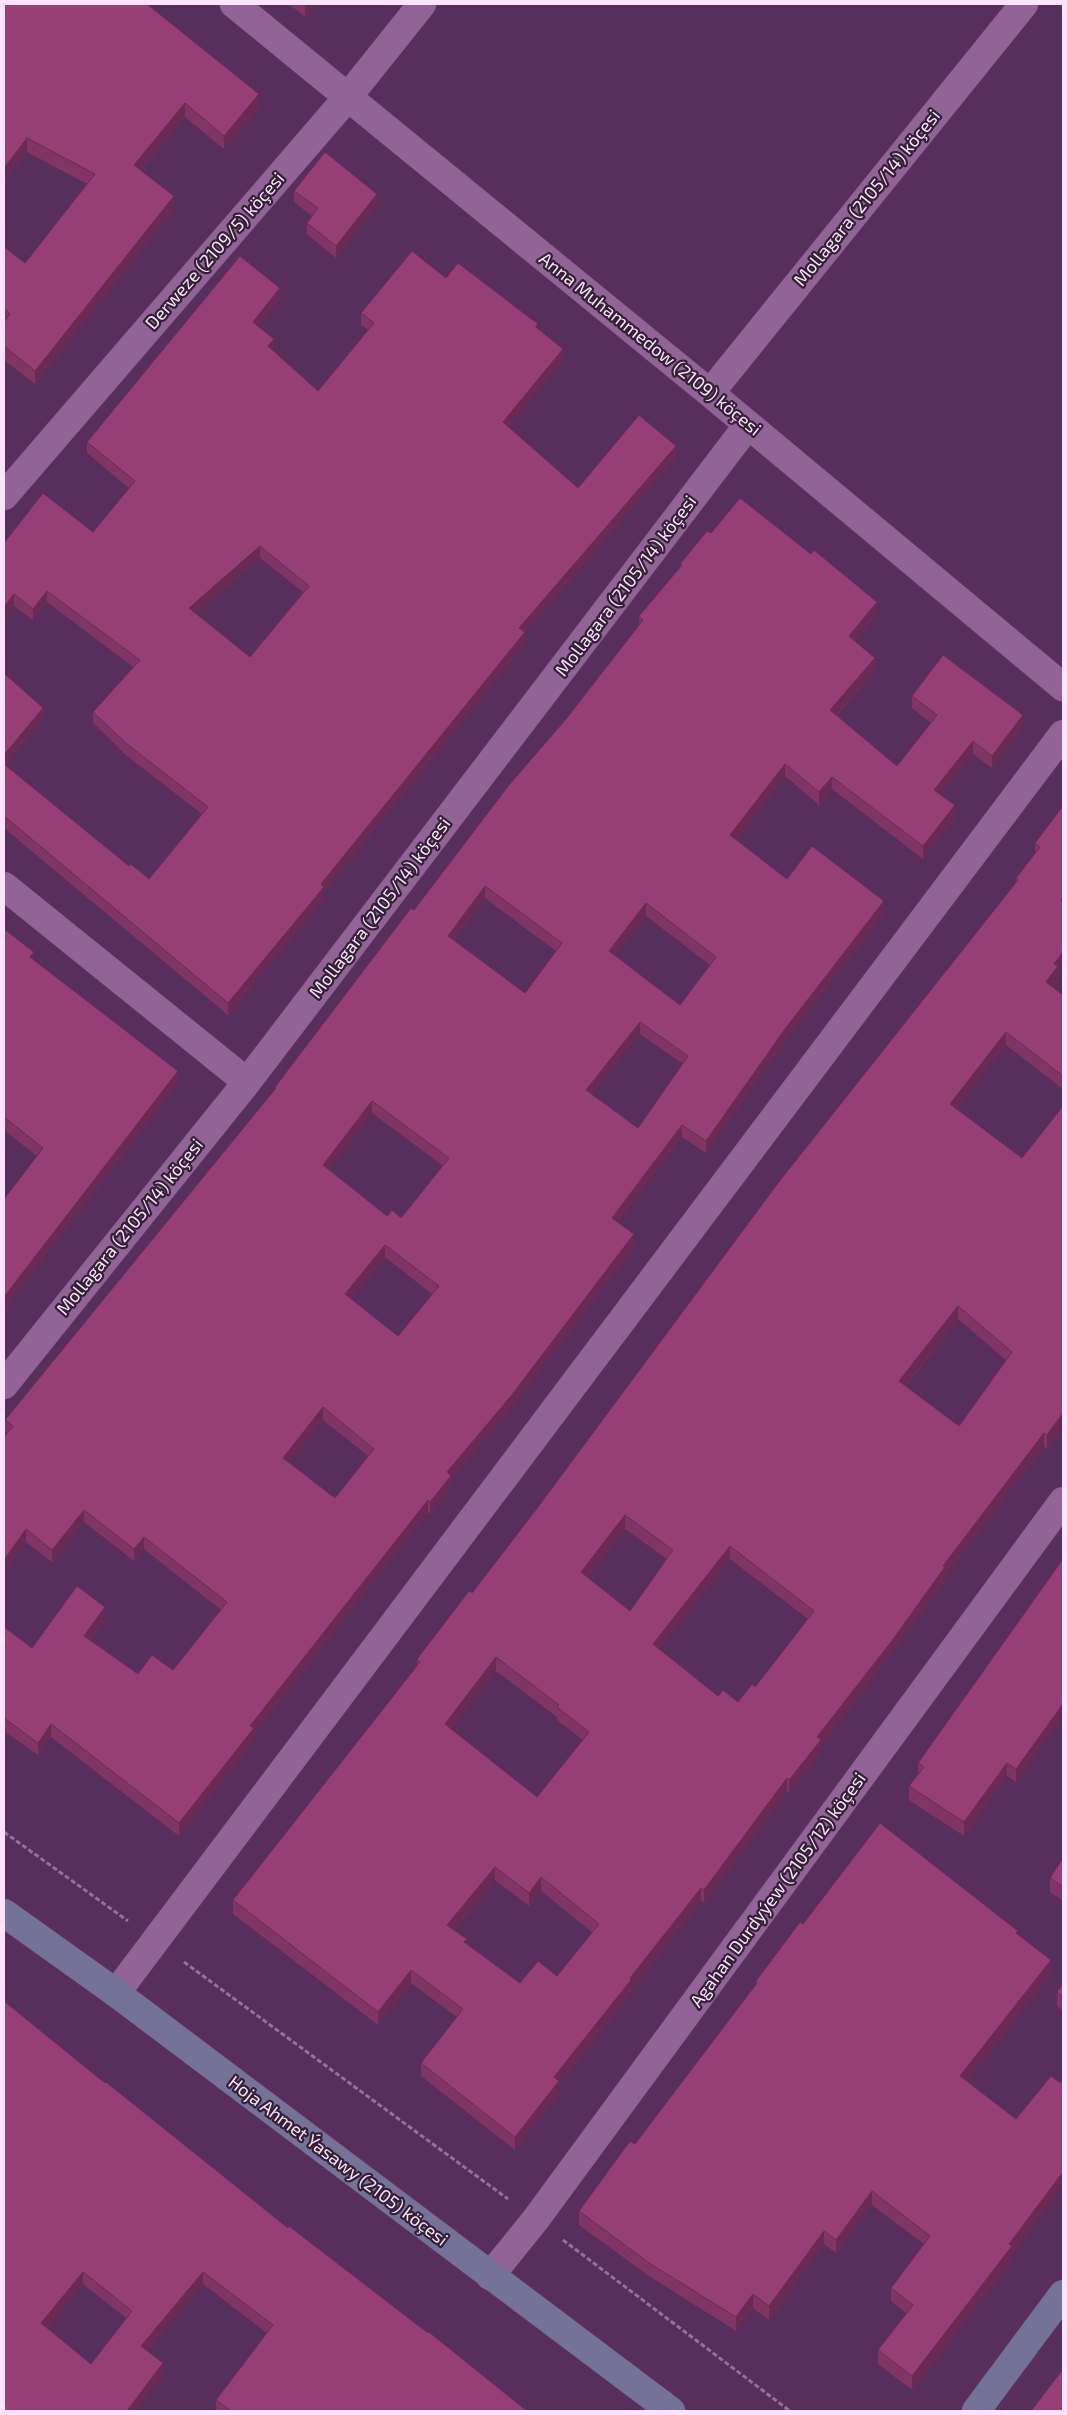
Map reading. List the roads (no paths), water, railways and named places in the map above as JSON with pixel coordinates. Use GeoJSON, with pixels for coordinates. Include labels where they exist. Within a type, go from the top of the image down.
{"type":"FeatureCollection","features":[{"type":"Feature","properties":{"kind":"street","name":"Anna Muhammedow (2109) köçesi"},"geometry":{"type":"LineString","coordinates":[[234,4],[710,393],[1063,687]]}},
{"type":"Feature","properties":{"kind":"street","name":"Derweze (2109/5) köçesi"},"geometry":{"type":"LineString","coordinates":[[4,496],[347,98],[422,4]]}},
{"type":"Feature","properties":{"kind":"street","name":"Mollagara (2105/14) köçesi"},"geometry":{"type":"LineString","coordinates":[[710,393],[1024,4]]}},
{"type":"Feature","properties":{"kind":"street","name":"Mollagara (2105/14) köçesi"},"geometry":{"type":"LineString","coordinates":[[5,1381],[247,1082],[748,425]]}},
{"type":"Feature","properties":{"kind":"street"},"geometry":{"type":"LineString","coordinates":[[116,1993],[1063,734]]}},
{"type":"Feature","properties":{"kind":"street"},"geometry":{"type":"LineString","coordinates":[[4,886],[247,1082]]}},
{"type":"Feature","properties":{"kind":"street","name":"Agahan Durdyýew (2105/12) köçesi"},"geometry":{"type":"LineString","coordinates":[[490,2276],[536,2219],[1063,1502]]}},
{"type":"Feature","properties":{"kind":"street","name":"Hoja Ahmet Ýasawy (2105) köçesi"},"geometry":{"type":"LineString","coordinates":[[4,1913],[116,1993],[671,2411]]}},
{"type":"Feature","properties":{"kind":"street"},"geometry":{"type":"LineString","coordinates":[[976,2411],[1063,2294]]}}]}
